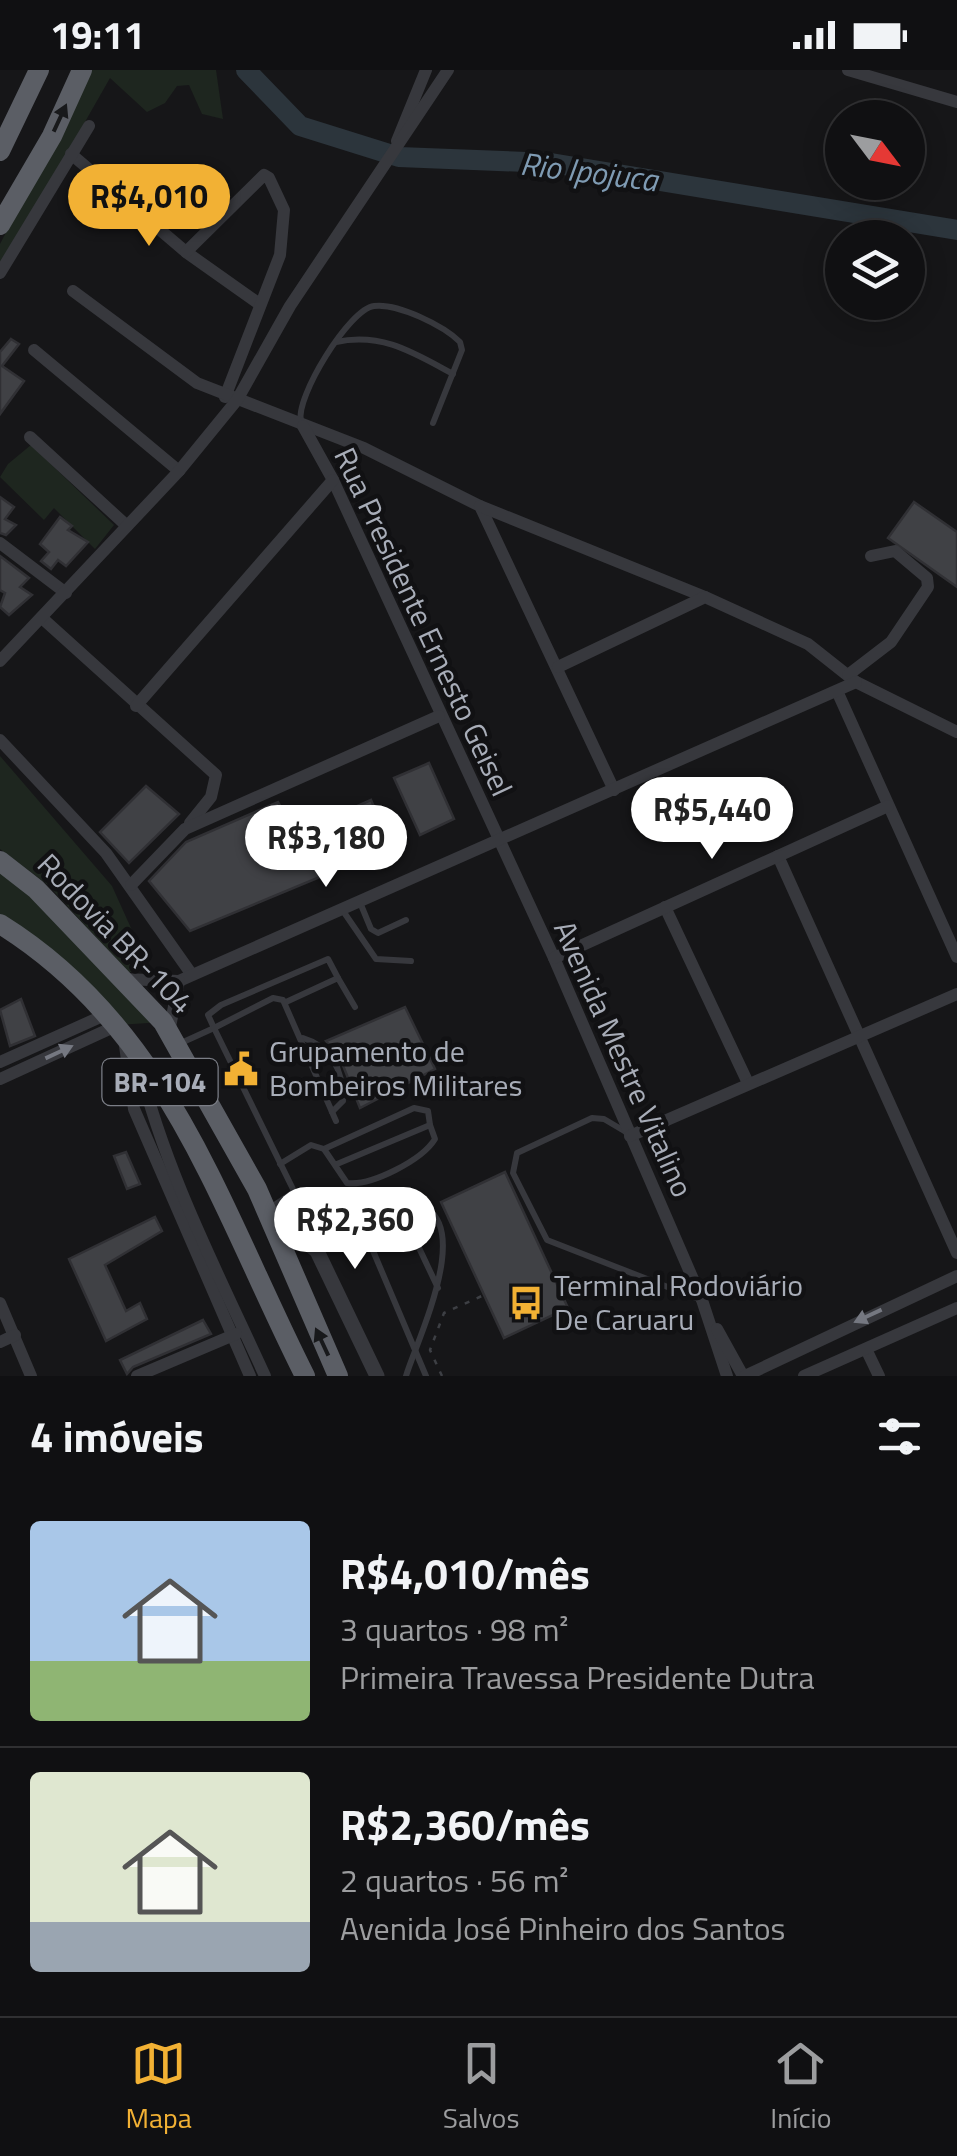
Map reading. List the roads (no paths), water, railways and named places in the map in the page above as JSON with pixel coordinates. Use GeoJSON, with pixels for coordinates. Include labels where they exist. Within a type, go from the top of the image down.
{"type":"FeatureCollection","features":[{"type":"Feature","properties":{"kind":"highway"},"geometry":{"type":"LineString","coordinates":[[0,151],[39,70]]}},
{"type":"Feature","properties":{"kind":"highway"},"geometry":{"type":"LineString","coordinates":[[0,225],[44,150],[82,70]]}},
{"type":"Feature","properties":{"kind":"highway","name":"Rodovia BR-104"},"geometry":{"type":"LineString","coordinates":[[0,862],[36,889],[174,1038],[270,1218],[338,1376]]}},
{"type":"Feature","properties":{"kind":"highway","name":"Rodovia BR-104"},"geometry":{"type":"LineString","coordinates":[[0,926],[22,938],[121,1029],[156,1074],[203,1158],[305,1376]]}},
{"type":"Feature","properties":{"kind":"street"},"geometry":{"type":"LineString","coordinates":[[394,148],[426,70]]}},
{"type":"Feature","properties":{"kind":"street"},"geometry":{"type":"LineString","coordinates":[[0,661],[179,472],[448,70]]}},
{"type":"Feature","properties":{"kind":"street"},"geometry":{"type":"LineString","coordinates":[[853,71],[957,102]]}},
{"type":"Feature","properties":{"kind":"street"},"geometry":{"type":"LineString","coordinates":[[0,274],[88,126]]}},
{"type":"Feature","properties":{"kind":"street"},"geometry":{"type":"LineString","coordinates":[[71,154],[186,252],[258,303]]}},
{"type":"Feature","properties":{"kind":"street"},"geometry":{"type":"LineString","coordinates":[[186,252],[250,186],[266,175],[280,194],[284,227],[280,256],[258,303],[231,398]]}},
{"type":"Feature","properties":{"kind":"street"},"geometry":{"type":"LineString","coordinates":[[73,291],[197,383],[364,448],[480,506],[705,597],[808,644],[852,679],[957,732]]}},
{"type":"Feature","properties":{"kind":"street"},"geometry":{"type":"LineString","coordinates":[[34,350],[179,472]]}},
{"type":"Feature","properties":{"kind":"street","name":"Rua Presidente Ernesto Geisel"},"geometry":{"type":"LineString","coordinates":[[303,426],[333,480],[496,839]]}},
{"type":"Feature","properties":{"kind":"street"},"geometry":{"type":"LineString","coordinates":[[30,436],[126,526]]}},
{"type":"Feature","properties":{"kind":"street"},"geometry":{"type":"LineString","coordinates":[[136,706],[333,480]]}},
{"type":"Feature","properties":{"kind":"street"},"geometry":{"type":"LineString","coordinates":[[480,506],[614,790]]}},
{"type":"Feature","properties":{"kind":"street"},"geometry":{"type":"LineString","coordinates":[[0,543],[66,593]]}},
{"type":"Feature","properties":{"kind":"street"},"geometry":{"type":"LineString","coordinates":[[121,978],[184,976],[837,691],[891,642],[928,587],[927,578],[895,551],[872,556]]}},
{"type":"Feature","properties":{"kind":"street"},"geometry":{"type":"LineString","coordinates":[[558,666],[705,597]]}},
{"type":"Feature","properties":{"kind":"street"},"geometry":{"type":"LineString","coordinates":[[42,618],[216,775],[211,798],[131,886]]}},
{"type":"Feature","properties":{"kind":"street"},"geometry":{"type":"LineString","coordinates":[[837,691],[957,957]]}},
{"type":"Feature","properties":{"kind":"street"},"geometry":{"type":"LineString","coordinates":[[185,829],[439,716]]}},
{"type":"Feature","properties":{"kind":"street"},"geometry":{"type":"LineString","coordinates":[[0,740],[80,822],[131,886],[184,976],[174,1038]]}},
{"type":"Feature","properties":{"kind":"street"},"geometry":{"type":"LineString","coordinates":[[554,958],[888,806]]}},
{"type":"Feature","properties":{"kind":"street","name":"Avenida Mestre Vitalino"},"geometry":{"type":"LineString","coordinates":[[496,839],[554,958],[702,1300],[744,1376]]}},
{"type":"Feature","properties":{"kind":"street"},"geometry":{"type":"LineString","coordinates":[[778,856],[957,1253]]}},
{"type":"Feature","properties":{"kind":"street"},"geometry":{"type":"LineString","coordinates":[[665,907],[748,1083]]}},
{"type":"Feature","properties":{"kind":"street"},"geometry":{"type":"LineString","coordinates":[[630,1136],[957,994]]}},
{"type":"Feature","properties":{"kind":"street"},"geometry":{"type":"LineString","coordinates":[[0,1062],[121,1029]]}},
{"type":"Feature","properties":{"kind":"street"},"geometry":{"type":"LineString","coordinates":[[0,1079],[121,1029]]}},
{"type":"Feature","properties":{"kind":"street"},"geometry":{"type":"LineString","coordinates":[[121,1029],[134,1109],[238,1333],[265,1376]]}},
{"type":"Feature","properties":{"kind":"street"},"geometry":{"type":"LineString","coordinates":[[270,1218],[308,1234],[328,1266],[377,1376]]}},
{"type":"Feature","properties":{"kind":"street"},"geometry":{"type":"LineString","coordinates":[[744,1376],[957,1276]]}},
{"type":"Feature","properties":{"kind":"street","name":"Avenida Mestre Vitalino"},"geometry":{"type":"LineString","coordinates":[[702,1300],[727,1376]]}},
{"type":"Feature","properties":{"kind":"street"},"geometry":{"type":"LineString","coordinates":[[0,1303],[31,1376]]}},
{"type":"Feature","properties":{"kind":"street"},"geometry":{"type":"LineString","coordinates":[[804,1376],[957,1308]]}},
{"type":"Feature","properties":{"kind":"street"},"geometry":{"type":"LineString","coordinates":[[140,1375],[238,1333]]}},
{"type":"Feature","properties":{"kind":"street"},"geometry":{"type":"LineString","coordinates":[[238,1333],[250,1376]]}},
{"type":"Feature","properties":{"kind":"street"},"geometry":{"type":"LineString","coordinates":[[0,1342],[15,1336]]}},
{"type":"Feature","properties":{"kind":"street"},"geometry":{"type":"LineString","coordinates":[[866,1349],[879,1376]]}},
{"type":"Feature","properties":{"kind":"lane"},"geometry":{"type":"LineString","coordinates":[[303,426],[299,410],[303,395],[335,343],[366,309],[376,305],[408,314],[460,342],[462,350],[433,423]]}},
{"type":"Feature","properties":{"kind":"lane"},"geometry":{"type":"LineString","coordinates":[[335,343],[360,337],[386,340],[453,374]]}},
{"type":"Feature","properties":{"kind":"lane"},"geometry":{"type":"LineString","coordinates":[[358,899],[371,928],[378,933],[406,920]]}},
{"type":"Feature","properties":{"kind":"lane"},"geometry":{"type":"LineString","coordinates":[[340,907],[376,959],[412,961]]}},
{"type":"Feature","properties":{"kind":"lane"},"geometry":{"type":"LineString","coordinates":[[355,1007],[328,960],[220,1005],[208,1014],[294,1192],[308,1234],[411,1204],[426,1210],[440,1229],[445,1260],[406,1376]]}},
{"type":"Feature","properties":{"kind":"lane"},"geometry":{"type":"LineString","coordinates":[[174,1038],[214,1028],[273,998],[286,1002],[338,978]]}},
{"type":"Feature","properties":{"kind":"lane"},"geometry":{"type":"LineString","coordinates":[[286,1002],[336,1121]]}},
{"type":"Feature","properties":{"kind":"lane"},"geometry":{"type":"LineString","coordinates":[[301,1038],[320,1044],[334,1059],[342,1082],[343,1101],[332,1112]]}},
{"type":"Feature","properties":{"kind":"lane"},"geometry":{"type":"LineString","coordinates":[[280,1164],[311,1144],[324,1149],[347,1183],[360,1184],[428,1151],[435,1139],[428,1111],[414,1108],[324,1149]]}},
{"type":"Feature","properties":{"kind":"lane"},"geometry":{"type":"LineString","coordinates":[[630,1136],[617,1124],[592,1118],[517,1152],[513,1172],[547,1240],[702,1300]]}},
{"type":"Feature","properties":{"kind":"lane"},"geometry":{"type":"LineString","coordinates":[[337,1164],[430,1125]]}},
{"type":"Feature","properties":{"kind":"lane"},"geometry":{"type":"LineString","coordinates":[[270,1218],[294,1192]]}},
{"type":"Feature","properties":{"kind":"lane"},"geometry":{"type":"LineString","coordinates":[[426,1376],[371,1246],[400,1230],[412,1233],[438,1289]]}},
{"type":"Feature","properties":{"kind":"waterway","name":"Rio Ipojuca"},"geometry":{"type":"LineString","coordinates":[[246,70],[300,126],[399,157],[551,163],[957,230]]}},
{"type":"Feature","properties":{"kind":"place","name":"Grupamento de Bombeiros Militares"},"geometry":{"type":"Point","coordinates":[241,1069]}},
{"type":"Feature","properties":{"kind":"place","name":"Terminal Rodoviário De Caruaru"},"geometry":{"type":"Point","coordinates":[526,1303]}}]}
